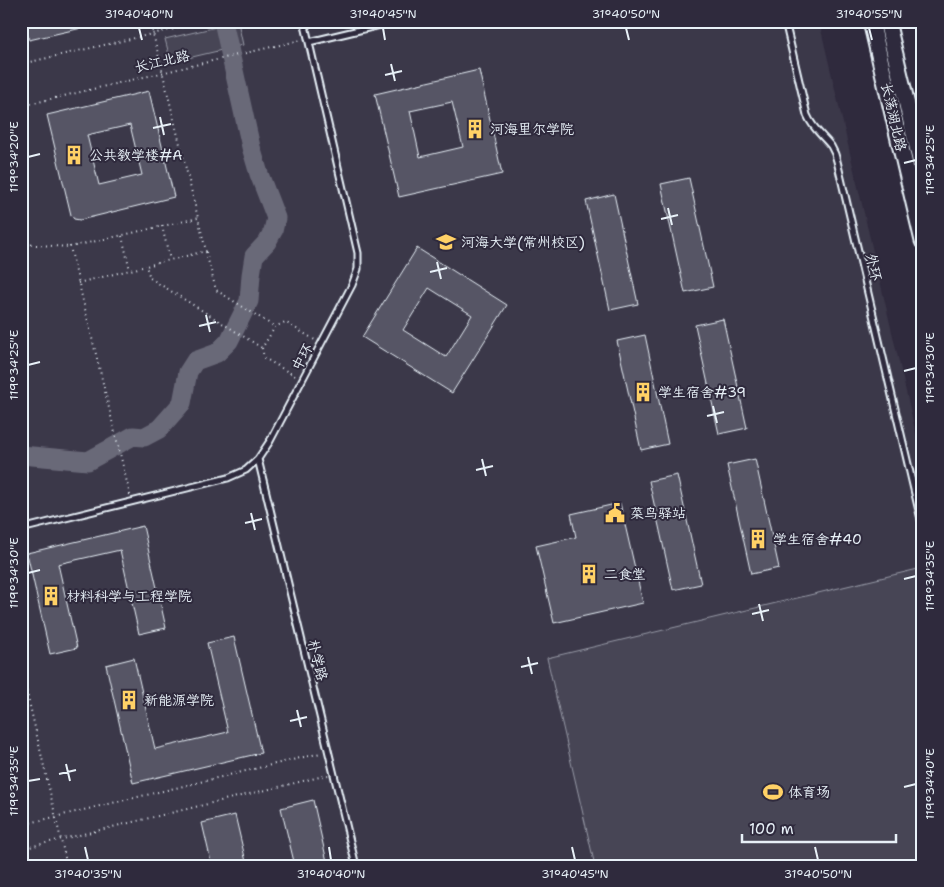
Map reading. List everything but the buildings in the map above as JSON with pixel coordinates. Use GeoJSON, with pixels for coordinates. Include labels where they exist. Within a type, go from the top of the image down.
{"type":"FeatureCollection","features":[{"type":"Feature","properties":{"kind":"main road","name":"长荡湖北路"},"geometry":{"type":"LineString","coordinates":[[871,21],[923,241]]}},
{"type":"Feature","properties":{"kind":"main road","name":"长荡湖北路"},"geometry":{"type":"LineString","coordinates":[[887,21],[923,172]]}},
{"type":"Feature","properties":{"kind":"lane","name":"中环"},"geometry":{"type":"LineString","coordinates":[[21,529],[228,478],[246,470],[258,460],[270,441],[352,285],[358,270],[358,253],[304,21]]}},
{"type":"Feature","properties":{"kind":"lane"},"geometry":{"type":"LineString","coordinates":[[308,40],[397,21]]}},
{"type":"Feature","properties":{"kind":"lane","name":"外环"},"geometry":{"type":"LineString","coordinates":[[784,21],[810,123],[835,152],[923,528]]}},
{"type":"Feature","properties":{"kind":"lane","name":"朴学路"},"geometry":{"type":"LineString","coordinates":[[258,460],[356,866]]}},
{"type":"Feature","properties":{"kind":"path"},"geometry":{"type":"LineString","coordinates":[[150,21],[216,290],[275,327]]}},
{"type":"Feature","properties":{"kind":"path","name":"长江北路"},"geometry":{"type":"LineString","coordinates":[[21,64],[209,21]]}},
{"type":"Feature","properties":{"kind":"path","name":"长江北路"},"geometry":{"type":"LineString","coordinates":[[21,106],[246,52],[308,40]]}},
{"type":"Feature","properties":{"kind":"path"},"geometry":{"type":"LineString","coordinates":[[21,244],[70,247],[198,218]]}},
{"type":"Feature","properties":{"kind":"path"},"geometry":{"type":"LineString","coordinates":[[162,226],[170,260]]}},
{"type":"Feature","properties":{"kind":"path"},"geometry":{"type":"LineString","coordinates":[[122,235],[130,270]]}},
{"type":"Feature","properties":{"kind":"path"},"geometry":{"type":"LineString","coordinates":[[70,247],[132,502]]}},
{"type":"Feature","properties":{"kind":"path"},"geometry":{"type":"LineString","coordinates":[[78,283],[206,251]]}},
{"type":"Feature","properties":{"kind":"path"},"geometry":{"type":"LineString","coordinates":[[146,266],[150,278],[262,348]]}},
{"type":"Feature","properties":{"kind":"path"},"geometry":{"type":"LineString","coordinates":[[302,380],[264,358],[262,348],[275,327],[285,322],[321,344]]}},
{"type":"Feature","properties":{"kind":"path"},"geometry":{"type":"LineString","coordinates":[[21,666],[67,866]]}},
{"type":"Feature","properties":{"kind":"path"},"geometry":{"type":"LineString","coordinates":[[31,866],[22,824],[328,751]]}},
{"type":"Feature","properties":{"kind":"path"},"geometry":{"type":"LineString","coordinates":[[21,849],[334,774]]}},
{"type":"Feature","properties":{"kind":"shaded area","name":"河海大学(常州校区)"},"geometry":{"type":"Polygon","coordinates":[[[21,21],[819,21],[923,464],[923,866],[21,866],[21,21]]]}},
{"type":"Feature","properties":{"kind":"shaded area"},"geometry":{"type":"Polygon","coordinates":[[[238,22],[243,45],[171,62],[165,39],[238,22]]]}},
{"type":"Feature","properties":{"kind":"shaded area"},"geometry":{"type":"Polygon","coordinates":[[[918,569],[923,589],[923,759],[918,769],[923,791],[923,866],[595,866],[547,658],[918,569]]]}},
{"type":"Feature","properties":{"kind":"waterway"},"geometry":{"type":"LineString","coordinates":[[21,455],[88,461],[133,436],[144,437],[159,429],[182,403],[188,372],[195,361],[217,353],[229,341],[249,301],[254,256],[267,242],[273,231],[276,218],[251,147],[223,21]]}},
{"type":"Feature","properties":{"kind":"place","name":"河海里尔学院"},"geometry":{"type":"Point","coordinates":[475,129]}},
{"type":"Feature","properties":{"kind":"place","name":"公共教学楼#A"},"geometry":{"type":"Point","coordinates":[74,155]}},
{"type":"Feature","properties":{"kind":"place","name":"河海大学(常州校区)"},"geometry":{"type":"Point","coordinates":[446,242]}},
{"type":"Feature","properties":{"kind":"place","name":"学生宿舍#39"},"geometry":{"type":"Point","coordinates":[643,392]}},
{"type":"Feature","properties":{"kind":"place","name":"菜鸟驿站"},"geometry":{"type":"Point","coordinates":[615,513]}},
{"type":"Feature","properties":{"kind":"place","name":"学生宿舍#40"},"geometry":{"type":"Point","coordinates":[758,539]}},
{"type":"Feature","properties":{"kind":"place","name":"二食堂"},"geometry":{"type":"Point","coordinates":[589,574]}},
{"type":"Feature","properties":{"kind":"place","name":"材料科学与工程学院"},"geometry":{"type":"Point","coordinates":[51,596]}},
{"type":"Feature","properties":{"kind":"place","name":"新能源学院"},"geometry":{"type":"Point","coordinates":[129,700]}},
{"type":"Feature","properties":{"kind":"place","name":"体育场"},"geometry":{"type":"Point","coordinates":[773,792]}}]}
